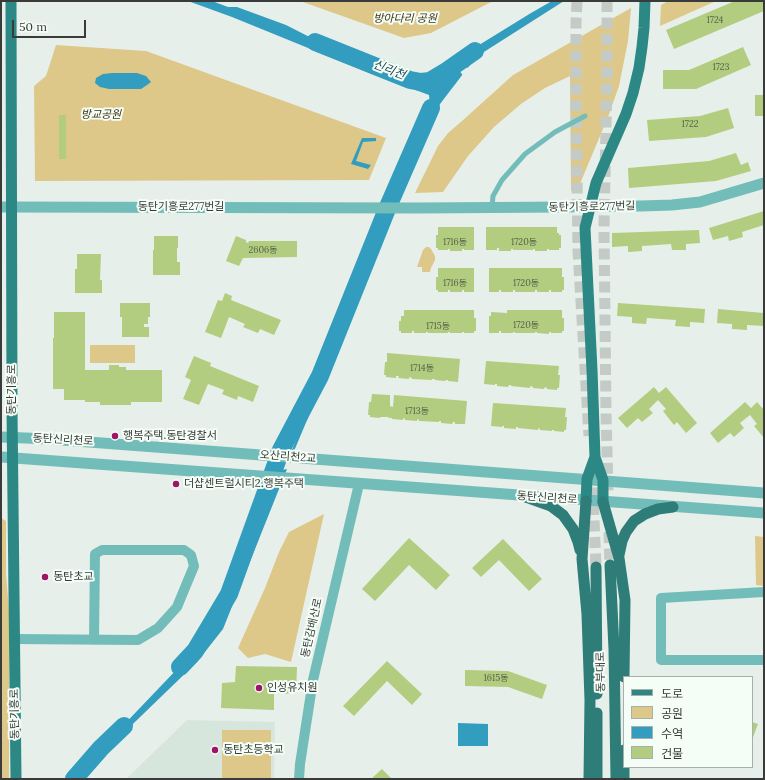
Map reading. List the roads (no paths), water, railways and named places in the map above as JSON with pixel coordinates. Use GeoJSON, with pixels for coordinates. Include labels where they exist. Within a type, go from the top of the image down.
{"type":"FeatureCollection","features":[{"type":"Feature","properties":{"kind":"highway"},"geometry":{"type":"LineString","coordinates":[[523,496],[551,506],[563,515],[573,529],[582,559],[587,614],[590,700],[589,779]]}},
{"type":"Feature","properties":{"kind":"highway"},"geometry":{"type":"LineString","coordinates":[[582,559],[586,501]]}},
{"type":"Feature","properties":{"kind":"highway"},"geometry":{"type":"LineString","coordinates":[[603,502],[614,562],[625,600],[624,676]]}},
{"type":"Feature","properties":{"kind":"highway"},"geometry":{"type":"LineString","coordinates":[[614,562],[626,532],[634,521],[645,514],[673,507]]}},
{"type":"Feature","properties":{"kind":"highway","name":"동부대로"},"geometry":{"type":"LineString","coordinates":[[614,562],[616,779]]}},
{"type":"Feature","properties":{"kind":"highway","name":"동부대로"},"geometry":{"type":"LineString","coordinates":[[596,567],[597,779]]}},
{"type":"Feature","properties":{"kind":"highway"},"geometry":{"type":"LineString","coordinates":[[624,768],[624,779]]}},
{"type":"Feature","properties":{"kind":"main road","name":"동탄기흥로"},"geometry":{"type":"LineString","coordinates":[[11,1],[6,207],[13,438],[16,779]]}},
{"type":"Feature","properties":{"kind":"main road"},"geometry":{"type":"LineString","coordinates":[[603,502],[603,480],[595,457],[585,228],[596,183],[626,114],[633,93],[642,47],[645,1]]}},
{"type":"Feature","properties":{"kind":"main road"},"geometry":{"type":"LineString","coordinates":[[586,501],[587,479],[595,457]]}},
{"type":"Feature","properties":{"kind":"street","name":"동탄기흥로277번길"},"geometry":{"type":"LineString","coordinates":[[6,207],[418,208],[657,206],[700,202],[764,183]]}},
{"type":"Feature","properties":{"kind":"street","name":"동탄신리천로"},"geometry":{"type":"LineString","coordinates":[[1,437],[49,439],[245,454]]}},
{"type":"Feature","properties":{"kind":"street","name":"오산리천2교"},"geometry":{"type":"LineString","coordinates":[[245,454],[331,460]]}},
{"type":"Feature","properties":{"kind":"street","name":"동탄신리천로"},"geometry":{"type":"LineString","coordinates":[[1,458],[241,475]]}},
{"type":"Feature","properties":{"kind":"street","name":"동탄신리천로"},"geometry":{"type":"LineString","coordinates":[[331,460],[764,493]]}},
{"type":"Feature","properties":{"kind":"street","name":"오산리천2교"},"geometry":{"type":"LineString","coordinates":[[241,475],[330,482]]}},
{"type":"Feature","properties":{"kind":"street","name":"동탄신리천로"},"geometry":{"type":"LineString","coordinates":[[330,482],[764,513]]}},
{"type":"Feature","properties":{"kind":"street","name":"동탄감배산로"},"geometry":{"type":"LineString","coordinates":[[300,779],[300,764],[313,680],[359,484]]}},
{"type":"Feature","properties":{"kind":"street"},"geometry":{"type":"LineString","coordinates":[[14,639],[94,640],[138,640],[158,628],[177,607],[194,566],[191,555],[184,550],[102,550],[95,554],[94,640]]}},
{"type":"Feature","properties":{"kind":"street"},"geometry":{"type":"LineString","coordinates":[[764,592],[661,598],[661,660],[764,660]]}},
{"type":"Feature","properties":{"kind":"lane"},"geometry":{"type":"LineString","coordinates":[[492,207],[493,196],[502,180],[526,154],[555,132],[585,116]]}},
{"type":"Feature","properties":{"kind":"water"},"geometry":{"type":"Polygon","coordinates":[[[188,1],[212,1],[228,7],[237,7],[286,25],[337,51],[360,60],[374,68],[379,74],[432,88],[466,53],[552,1],[564,1],[476,57],[440,104],[397,202],[394,202],[430,108],[429,95],[188,1]]]}},
{"type":"Feature","properties":{"kind":"water"},"geometry":{"type":"Polygon","coordinates":[[[137,73],[146,76],[151,82],[141,89],[109,89],[100,87],[95,83],[96,78],[103,74],[137,73]]]}},
{"type":"Feature","properties":{"kind":"water"},"geometry":{"type":"Polygon","coordinates":[[[362,138],[376,138],[376,141],[363,142],[356,161],[371,165],[368,169],[351,164],[362,138]]]}},
{"type":"Feature","properties":{"kind":"water"},"geometry":{"type":"Polygon","coordinates":[[[389,212],[394,213],[289,463],[287,462],[389,212]]]}},
{"type":"Feature","properties":{"kind":"water"},"geometry":{"type":"Polygon","coordinates":[[[287,469],[223,629],[197,662],[76,779],[72,779],[223,621],[282,470],[287,469]]]}},
{"type":"Feature","properties":{"kind":"water"},"geometry":{"type":"Polygon","coordinates":[[[458,723],[488,724],[488,746],[458,746],[458,723]]]}},
{"type":"Feature","properties":{"kind":"waterway","name":"신리천"},"geometry":{"type":"LineString","coordinates":[[315,42],[410,80],[421,82],[430,81],[475,51]]}},
{"type":"Feature","properties":{"kind":"waterway"},"geometry":{"type":"LineString","coordinates":[[180,667],[195,651],[229,594],[281,450],[320,376],[387,209],[431,108]]}},
{"type":"Feature","properties":{"kind":"waterway"},"geometry":{"type":"LineString","coordinates":[[74,779],[101,748],[124,726]]}},
{"type":"Feature","properties":{"kind":"tunnel"},"geometry":{"type":"LineString","coordinates":[[577,1],[576,109],[578,251],[589,436]]}},
{"type":"Feature","properties":{"kind":"tunnel"},"geometry":{"type":"LineString","coordinates":[[607,1],[604,228],[608,491]]}},
{"type":"Feature","properties":{"kind":"tunnel"},"geometry":{"type":"LineString","coordinates":[[592,471],[596,567]]}},
{"type":"Feature","properties":{"kind":"tunnel"},"geometry":{"type":"LineString","coordinates":[[609,532],[610,565]]}},
{"type":"Feature","properties":{"kind":"place","name":"행복주택.동탄경찰서"},"geometry":{"type":"Point","coordinates":[115,436]}},
{"type":"Feature","properties":{"kind":"place","name":"더샵센트럴시티2.행복주택"},"geometry":{"type":"Point","coordinates":[176,484]}},
{"type":"Feature","properties":{"kind":"place","name":"동탄초교"},"geometry":{"type":"Point","coordinates":[45,577]}},
{"type":"Feature","properties":{"kind":"place","name":"인성유치원"},"geometry":{"type":"Point","coordinates":[259,688]}},
{"type":"Feature","properties":{"kind":"place","name":"동탄초등학교"},"geometry":{"type":"Point","coordinates":[215,750]}},
{"type":"Feature","properties":{"kind":"park label","name":"방아다리 공원"},"geometry":{"type":"Point","coordinates":[405,19]}},
{"type":"Feature","properties":{"kind":"park label","name":"방교공원"},"geometry":{"type":"Point","coordinates":[101,115]}}]}
